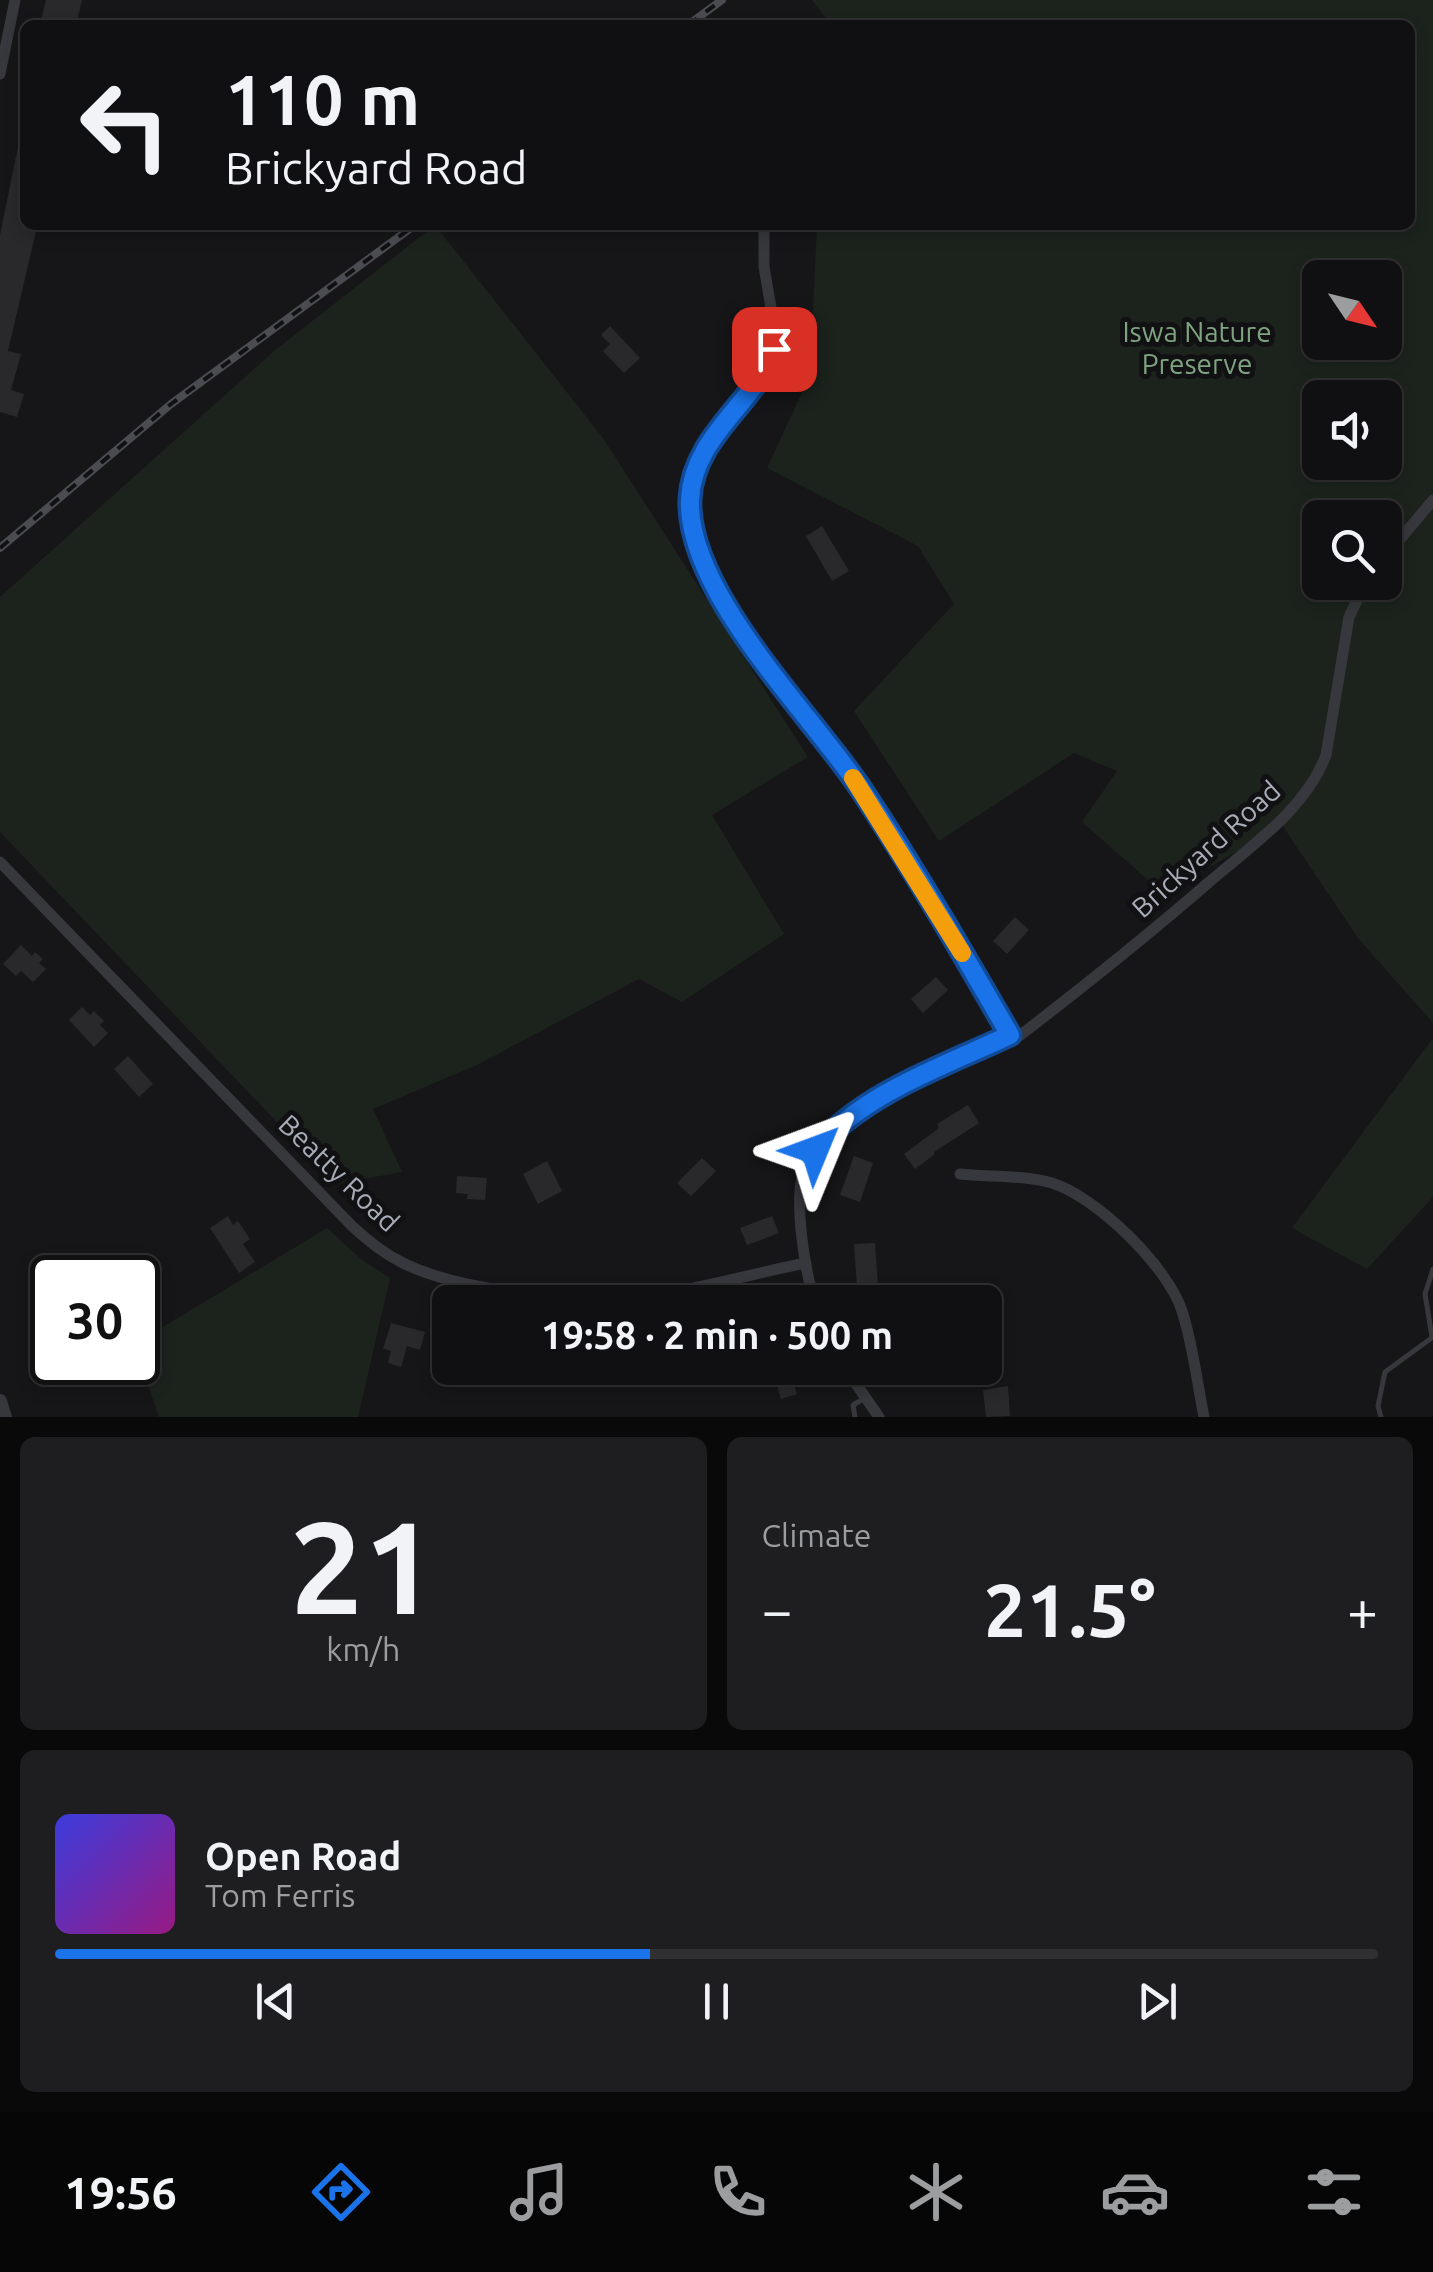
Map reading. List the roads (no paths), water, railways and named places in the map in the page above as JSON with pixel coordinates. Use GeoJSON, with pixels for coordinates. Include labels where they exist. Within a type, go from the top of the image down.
{"type":"FeatureCollection","features":[{"type":"Feature","properties":{"kind":"street"},"geometry":{"type":"LineString","coordinates":[[0,74],[15,0]]}},
{"type":"Feature","properties":{"kind":"street"},"geometry":{"type":"LineString","coordinates":[[764,230],[764,267],[774,324],[774,349],[768,365],[717,430],[695,476],[690,500],[698,546],[733,616],[858,785],[1010,1035]]}},
{"type":"Feature","properties":{"kind":"street"},"geometry":{"type":"LineString","coordinates":[[1402,537],[1433,500]]}},
{"type":"Feature","properties":{"kind":"street","name":"Brickyard Road"},"geometry":{"type":"LineString","coordinates":[[811,1285],[806,1263],[802,1176],[815,1150],[830,1133],[865,1107],[1010,1035],[1018,1036],[1152,932],[1310,788],[1319,774],[1330,738],[1349,617],[1355,600]]}},
{"type":"Feature","properties":{"kind":"street","name":"Beatty Road"},"geometry":{"type":"LineString","coordinates":[[0,862],[352,1226],[401,1262],[427,1273],[481,1286],[609,1298],[697,1288],[806,1263]]}},
{"type":"Feature","properties":{"kind":"street"},"geometry":{"type":"LineString","coordinates":[[960,1174],[1052,1183],[1098,1206],[1118,1224],[1181,1306],[1204,1417]]}},
{"type":"Feature","properties":{"kind":"street"},"geometry":{"type":"LineString","coordinates":[[856,1385],[879,1417]]}},
{"type":"Feature","properties":{"kind":"street"},"geometry":{"type":"LineString","coordinates":[[0,1401],[5,1417]]}},
{"type":"Feature","properties":{"kind":"lane"},"geometry":{"type":"LineString","coordinates":[[1381,1417],[1378,1406],[1385,1372],[1433,1337],[1425,1294],[1433,1269]]}},
{"type":"Feature","properties":{"kind":"lane"},"geometry":{"type":"LineString","coordinates":[[855,1417],[853,1406],[865,1398]]}},
{"type":"Feature","properties":{"kind":"railway"},"geometry":{"type":"LineString","coordinates":[[695,20],[722,0]]}},
{"type":"Feature","properties":{"kind":"railway"},"geometry":{"type":"LineString","coordinates":[[0,548],[171,404],[408,230]]}},
{"type":"Feature","properties":{"kind":"park label","name":"Iswa Nature Preserve"},"geometry":{"type":"Point","coordinates":[1197,348]}}]}
